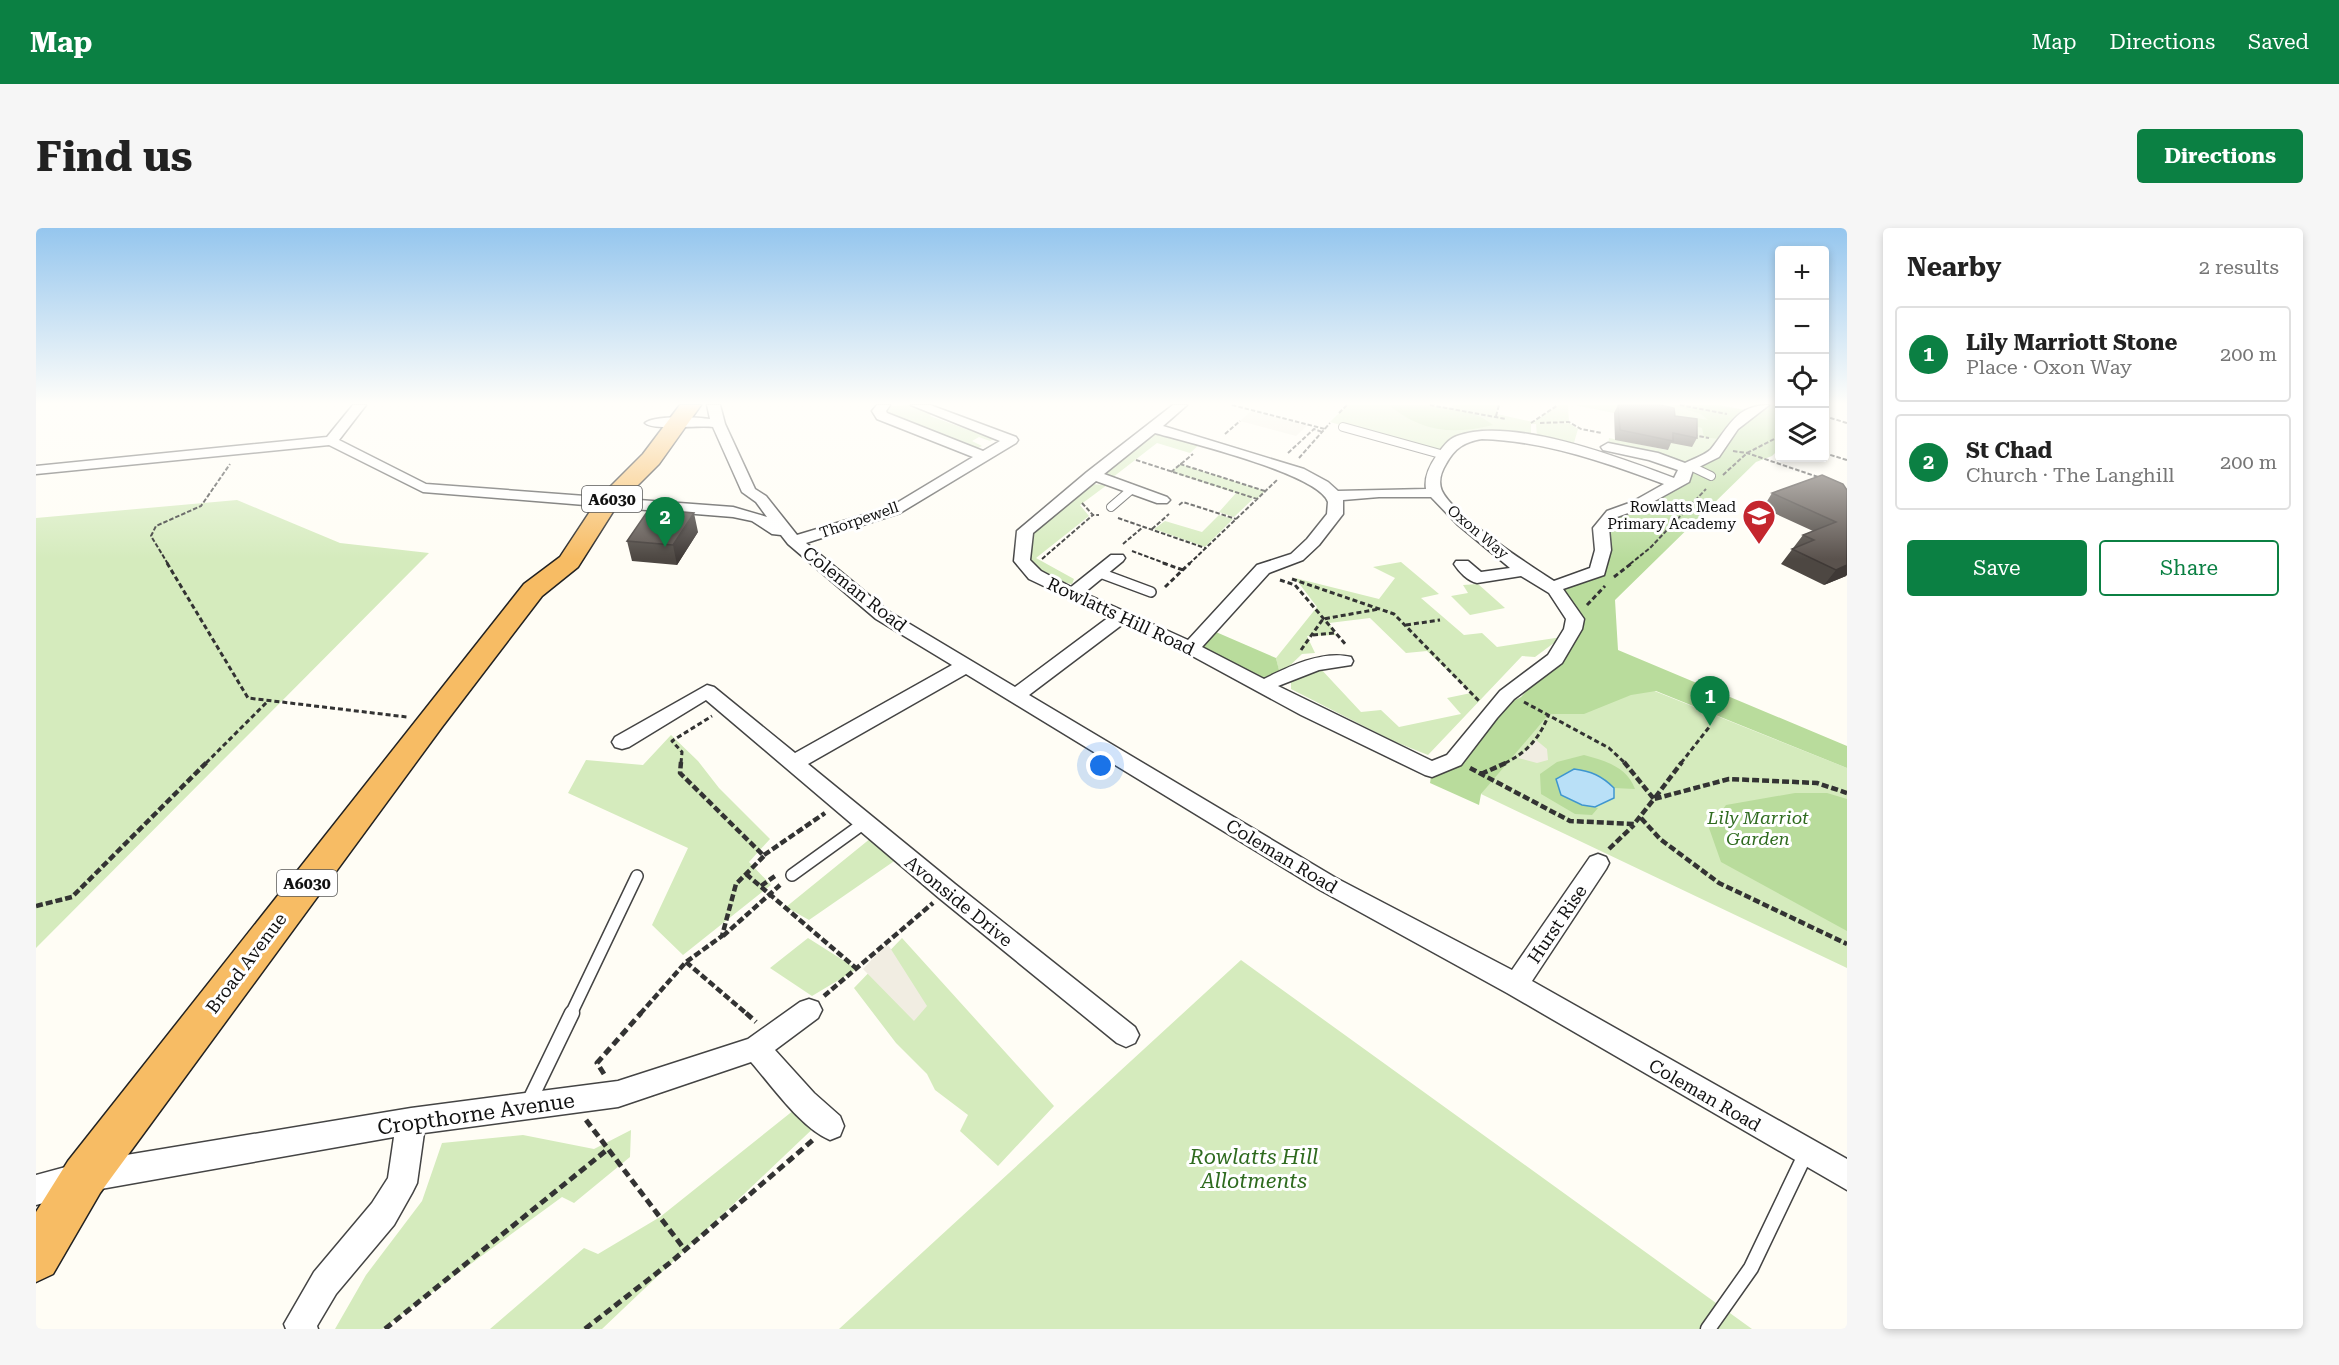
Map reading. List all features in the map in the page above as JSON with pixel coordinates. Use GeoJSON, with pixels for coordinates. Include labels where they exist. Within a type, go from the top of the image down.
{"type":"FeatureCollection","features":[{"type":"Feature","properties":{"kind":"highway","name":"Broad Avenue"},"geometry":{"type":"LineString","coordinates":[[36,1257],[84,1177],[431,720],[533,591],[569,562],[598,503],[652,456]]}},
{"type":"Feature","properties":{"kind":"street"},"geometry":{"type":"LineString","coordinates":[[36,470],[175,456]]}},
{"type":"Feature","properties":{"kind":"street"},"geometry":{"type":"LineString","coordinates":[[361,456],[423,488],[733,512],[757,517],[794,541]]}},
{"type":"Feature","properties":{"kind":"street","name":"Coleman Road"},"geometry":{"type":"LineString","coordinates":[[733,456],[749,492],[760,500],[794,541],[882,615],[1328,884],[1516,985],[1847,1175]]}},
{"type":"Feature","properties":{"kind":"street","name":"Thorpewell"},"geometry":{"type":"LineString","coordinates":[[794,541],[895,510],[983,456]]}},
{"type":"Feature","properties":{"kind":"street","name":"Rowlatts Hill Road"},"geometry":{"type":"LineString","coordinates":[[1117,456],[1025,531],[1022,561],[1035,575],[1191,648],[1308,710],[1432,770],[1454,760]]}},
{"type":"Feature","properties":{"kind":"street"},"geometry":{"type":"LineString","coordinates":[[1191,648],[1263,569],[1297,557],[1313,542],[1335,514],[1334,496],[1316,480],[1287,462],[1270,463],[1247,456]]}},
{"type":"Feature","properties":{"kind":"street","name":"Oxon Way"},"geometry":{"type":"LineString","coordinates":[[1443,456],[1432,480],[1436,493],[1446,505],[1525,570],[1552,587],[1575,620]]}},
{"type":"Feature","properties":{"kind":"street"},"geometry":{"type":"LineString","coordinates":[[1601,456],[1676,484]]}},
{"type":"Feature","properties":{"kind":"street"},"geometry":{"type":"LineString","coordinates":[[1654,456],[1688,467],[1709,456]]}},
{"type":"Feature","properties":{"kind":"street"},"geometry":{"type":"LineString","coordinates":[[1552,587],[1598,571],[1603,550],[1601,528],[1612,514],[1637,505],[1676,484],[1684,479],[1688,467]]}},
{"type":"Feature","properties":{"kind":"street"},"geometry":{"type":"LineString","coordinates":[[1092,475],[1162,500]]}},
{"type":"Feature","properties":{"kind":"street"},"geometry":{"type":"LineString","coordinates":[[733,512],[743,508],[749,492]]}},
{"type":"Feature","properties":{"kind":"street"},"geometry":{"type":"LineString","coordinates":[[1334,496],[1436,493]]}},
{"type":"Feature","properties":{"kind":"street"},"geometry":{"type":"LineString","coordinates":[[1072,594],[1100,573],[1118,553]]}},
{"type":"Feature","properties":{"kind":"street"},"geometry":{"type":"LineString","coordinates":[[1462,564],[1477,578],[1525,570]]}},
{"type":"Feature","properties":{"kind":"street"},"geometry":{"type":"LineString","coordinates":[[1015,696],[1121,617]]}},
{"type":"Feature","properties":{"kind":"street"},"geometry":{"type":"LineString","coordinates":[[1454,760],[1490,712],[1520,684],[1555,659],[1573,629],[1575,620]]}},
{"type":"Feature","properties":{"kind":"street"},"geometry":{"type":"LineString","coordinates":[[1264,686],[1312,666],[1331,661],[1344,661]]}},
{"type":"Feature","properties":{"kind":"street"},"geometry":{"type":"LineString","coordinates":[[794,763],[965,666]]}},
{"type":"Feature","properties":{"kind":"street","name":"Avonside Drive"},"geometry":{"type":"LineString","coordinates":[[621,742],[707,691],[864,823],[1126,1035]]}},
{"type":"Feature","properties":{"kind":"street","name":"Hurst Rise"},"geometry":{"type":"LineString","coordinates":[[1516,985],[1598,863]]}},
{"type":"Feature","properties":{"kind":"street","name":"Cropthorne Avenue"},"geometry":{"type":"LineString","coordinates":[[36,1190],[84,1177],[411,1121],[618,1094],[764,1042],[809,1010]]}},
{"type":"Feature","properties":{"kind":"street"},"geometry":{"type":"LineString","coordinates":[[764,1042],[804,1101],[830,1126]]}},
{"type":"Feature","properties":{"kind":"street"},"geometry":{"type":"LineString","coordinates":[[302,1329],[300,1324],[325,1283],[383,1214],[402,1183],[411,1121]]}},
{"type":"Feature","properties":{"kind":"lane"},"geometry":{"type":"LineString","coordinates":[[1688,467],[1712,479]]}},
{"type":"Feature","properties":{"kind":"lane"},"geometry":{"type":"LineString","coordinates":[[1111,511],[1132,489]]}},
{"type":"Feature","properties":{"kind":"lane"},"geometry":{"type":"LineString","coordinates":[[1100,573],[1156,592]]}},
{"type":"Feature","properties":{"kind":"lane"},"geometry":{"type":"LineString","coordinates":[[792,875],[864,823]]}},
{"type":"Feature","properties":{"kind":"lane"},"geometry":{"type":"LineString","coordinates":[[526,1107],[637,876]]}},
{"type":"Feature","properties":{"kind":"lane"},"geometry":{"type":"LineString","coordinates":[[1708,1329],[1751,1268],[1806,1153]]}},
{"type":"Feature","properties":{"kind":"path"},"geometry":{"type":"LineString","coordinates":[[236,456],[201,506],[156,526],[151,536],[248,698],[431,720]]}},
{"type":"Feature","properties":{"kind":"path"},"geometry":{"type":"LineString","coordinates":[[1171,472],[1190,456]]}},
{"type":"Feature","properties":{"kind":"path"},"geometry":{"type":"LineString","coordinates":[[1156,592],[1183,570],[1257,499],[1291,456]]}},
{"type":"Feature","properties":{"kind":"path"},"geometry":{"type":"LineString","coordinates":[[1287,462],[1295,456]]}},
{"type":"Feature","properties":{"kind":"path"},"geometry":{"type":"LineString","coordinates":[[1722,475],[1743,456]]}},
{"type":"Feature","properties":{"kind":"path"},"geometry":{"type":"LineString","coordinates":[[1757,456],[1826,480]]}},
{"type":"Feature","properties":{"kind":"path"},"geometry":{"type":"LineString","coordinates":[[1135,460],[1257,499]]}},
{"type":"Feature","properties":{"kind":"path"},"geometry":{"type":"LineString","coordinates":[[1180,465],[1265,490]]}},
{"type":"Feature","properties":{"kind":"path"},"geometry":{"type":"LineString","coordinates":[[1575,620],[1596,594],[1650,548],[1712,479]]}},
{"type":"Feature","properties":{"kind":"path"},"geometry":{"type":"LineString","coordinates":[[1069,494],[1080,501],[1093,515]]}},
{"type":"Feature","properties":{"kind":"path"},"geometry":{"type":"LineString","coordinates":[[1152,530],[1183,502],[1236,519]]}},
{"type":"Feature","properties":{"kind":"path"},"geometry":{"type":"LineString","coordinates":[[1111,511],[1143,527],[1205,548]]}},
{"type":"Feature","properties":{"kind":"path"},"geometry":{"type":"LineString","coordinates":[[1086,584],[1041,559],[1093,515],[1102,515]]}},
{"type":"Feature","properties":{"kind":"path"},"geometry":{"type":"LineString","coordinates":[[1143,527],[1118,553],[1183,570]]}},
{"type":"Feature","properties":{"kind":"path"},"geometry":{"type":"LineString","coordinates":[[1259,573],[1294,585],[1357,659],[1344,661]]}},
{"type":"Feature","properties":{"kind":"path"},"geometry":{"type":"LineString","coordinates":[[1292,579],[1394,614],[1490,712]]}},
{"type":"Feature","properties":{"kind":"path"},"geometry":{"type":"LineString","coordinates":[[1323,619],[1379,609]]}},
{"type":"Feature","properties":{"kind":"path"},"geometry":{"type":"LineString","coordinates":[[1318,612],[1332,618]]}},
{"type":"Feature","properties":{"kind":"path"},"geometry":{"type":"LineString","coordinates":[[1405,625],[1440,620]]}},
{"type":"Feature","properties":{"kind":"path"},"geometry":{"type":"LineString","coordinates":[[1312,635],[1335,633]]}},
{"type":"Feature","properties":{"kind":"path"},"geometry":{"type":"LineString","coordinates":[[36,906],[72,897],[269,700]]}},
{"type":"Feature","properties":{"kind":"path"},"geometry":{"type":"LineString","coordinates":[[726,707],[672,741],[682,752],[680,773],[764,855]]}},
{"type":"Feature","properties":{"kind":"path"},"geometry":{"type":"LineString","coordinates":[[1481,774],[1522,756],[1543,733],[1549,714],[1609,748],[1631,769],[1654,799]]}},
{"type":"Feature","properties":{"kind":"path"},"geometry":{"type":"LineString","coordinates":[[1598,863],[1601,856],[1641,818],[1710,726]]}},
{"type":"Feature","properties":{"kind":"path"},"geometry":{"type":"LineString","coordinates":[[1454,760],[1570,821],[1634,824]]}},
{"type":"Feature","properties":{"kind":"path"},"geometry":{"type":"LineString","coordinates":[[1654,799],[1729,779],[1817,783],[1847,793]]}},
{"type":"Feature","properties":{"kind":"path"},"geometry":{"type":"LineString","coordinates":[[722,936],[736,884],[764,855],[840,803]]}},
{"type":"Feature","properties":{"kind":"path"},"geometry":{"type":"LineString","coordinates":[[1641,818],[1660,838],[1719,883],[1847,944]]}},
{"type":"Feature","properties":{"kind":"path"},"geometry":{"type":"LineString","coordinates":[[746,874],[771,893],[857,969]]}},
{"type":"Feature","properties":{"kind":"path"},"geometry":{"type":"LineString","coordinates":[[618,1094],[597,1064],[686,962],[722,936],[792,875]]}},
{"type":"Feature","properties":{"kind":"path"},"geometry":{"type":"LineString","coordinates":[[761,886],[775,876]]}},
{"type":"Feature","properties":{"kind":"path"},"geometry":{"type":"LineString","coordinates":[[809,1010],[947,891]]}},
{"type":"Feature","properties":{"kind":"path"},"geometry":{"type":"LineString","coordinates":[[686,962],[712,982],[764,1042]]}},
{"type":"Feature","properties":{"kind":"path"},"geometry":{"type":"LineString","coordinates":[[571,1100],[685,1250]]}},
{"type":"Feature","properties":{"kind":"path"},"geometry":{"type":"LineString","coordinates":[[585,1329],[685,1250],[830,1126]]}},
{"type":"Feature","properties":{"kind":"path"},"geometry":{"type":"LineString","coordinates":[[385,1329],[608,1149]]}},
{"type":"Feature","properties":{"kind":"green space"},"geometry":{"type":"Polygon","coordinates":[[[1117,456],[1140,456],[1108,481],[1092,475],[1117,456]]]}},
{"type":"Feature","properties":{"kind":"green space"},"geometry":{"type":"Polygon","coordinates":[[[1643,456],[1709,456],[1686,468],[1643,456]]]}},
{"type":"Feature","properties":{"kind":"green space"},"geometry":{"type":"Polygon","coordinates":[[[1707,456],[1771,456],[1756,462],[1615,600],[1618,650],[1847,746],[1847,768],[1656,691],[1631,695],[1584,714],[1549,714],[1481,794],[1479,805],[1430,783],[1432,770],[1454,760],[1490,713],[1521,697],[1555,659],[1573,629],[1552,587],[1598,571],[1612,514],[1676,484],[1707,456]]]}},
{"type":"Feature","properties":{"kind":"green space"},"geometry":{"type":"Polygon","coordinates":[[[1180,464],[1265,491],[1257,499],[1247,497],[1253,499],[1234,517],[1219,512],[1236,493],[1171,472],[1180,464]]]}},
{"type":"Feature","properties":{"kind":"green space"},"geometry":{"type":"Polygon","coordinates":[[[1089,484],[1107,485],[1080,505],[1089,516],[1036,558],[1074,579],[1072,584],[1065,583],[1048,576],[1030,558],[1032,531],[1089,484]]]}},
{"type":"Feature","properties":{"kind":"green space"},"geometry":{"type":"Polygon","coordinates":[[[237,500],[340,543],[429,553],[36,948],[36,518],[237,500]]]}},
{"type":"Feature","properties":{"kind":"green space"},"geometry":{"type":"Polygon","coordinates":[[[1219,515],[1233,519],[1205,547],[1154,529],[1165,521],[1202,532],[1219,515]]]}},
{"type":"Feature","properties":{"kind":"green space"},"geometry":{"type":"Polygon","coordinates":[[[1401,562],[1439,594],[1421,598],[1464,635],[1482,633],[1497,647],[1562,637],[1535,657],[1522,656],[1428,755],[1393,741],[1291,689],[1291,680],[1319,667],[1361,712],[1381,710],[1399,727],[1461,714],[1447,698],[1471,693],[1427,651],[1406,653],[1370,618],[1329,623],[1336,635],[1307,636],[1315,653],[1302,654],[1280,675],[1276,658],[1317,607],[1295,578],[1379,599],[1395,578],[1373,567],[1401,562]]]}},
{"type":"Feature","properties":{"kind":"green space"},"geometry":{"type":"Polygon","coordinates":[[[1478,584],[1505,608],[1470,615],[1451,596],[1468,593],[1463,585],[1478,584]]]}},
{"type":"Feature","properties":{"kind":"green space"},"geometry":{"type":"Polygon","coordinates":[[[1209,629],[1276,658],[1281,678],[1264,686],[1193,649],[1209,629]]]}},
{"type":"Feature","properties":{"kind":"green space","name":"Lily Marriot Garden"},"geometry":{"type":"Polygon","coordinates":[[[1577,660],[1847,768],[1847,968],[1481,794],[1577,660]]]}},
{"type":"Feature","properties":{"kind":"green space"},"geometry":{"type":"Polygon","coordinates":[[[671,735],[770,839],[749,862],[771,885],[683,955],[652,925],[688,848],[568,793],[586,760],[643,765],[671,735]]]}},
{"type":"Feature","properties":{"kind":"green space"},"geometry":{"type":"Polygon","coordinates":[[[1584,755],[1621,770],[1627,775],[1635,789],[1614,788],[1606,780],[1568,799],[1598,808],[1592,815],[1575,814],[1541,794],[1540,774],[1557,762],[1584,755]]]}},
{"type":"Feature","properties":{"kind":"green space"},"geometry":{"type":"Polygon","coordinates":[[[1795,793],[1827,793],[1847,799],[1847,931],[1721,862],[1709,828],[1726,805],[1795,793]]]}},
{"type":"Feature","properties":{"kind":"green space"},"geometry":{"type":"Polygon","coordinates":[[[871,838],[903,855],[809,920],[786,907],[871,838]]]}},
{"type":"Feature","properties":{"kind":"green space"},"geometry":{"type":"Polygon","coordinates":[[[808,938],[857,969],[812,996],[770,968],[808,938]]]}},
{"type":"Feature","properties":{"kind":"green space"},"geometry":{"type":"Polygon","coordinates":[[[902,938],[1054,1106],[998,1166],[960,1131],[968,1115],[935,1090],[927,1074],[896,1043],[854,988],[902,938]]]}},
{"type":"Feature","properties":{"kind":"green space","name":"Rowlatts Hill Allotments"},"geometry":{"type":"Polygon","coordinates":[[[1241,960],[1752,1329],[839,1329],[1241,960]]]}},
{"type":"Feature","properties":{"kind":"green space"},"geometry":{"type":"Polygon","coordinates":[[[804,1102],[823,1119],[602,1329],[490,1329],[584,1248],[598,1254],[660,1217],[804,1102]]]}},
{"type":"Feature","properties":{"kind":"green space"},"geometry":{"type":"Polygon","coordinates":[[[631,1130],[630,1157],[574,1203],[562,1197],[382,1329],[335,1329],[366,1275],[422,1201],[442,1143],[523,1135],[594,1149],[631,1130]]]}},
{"type":"Feature","properties":{"kind":"shaded area"},"geometry":{"type":"Polygon","coordinates":[[[1536,740],[1547,749],[1548,760],[1537,763],[1518,758],[1536,740]]]}},
{"type":"Feature","properties":{"kind":"shaded area"},"geometry":{"type":"Polygon","coordinates":[[[887,943],[927,1006],[914,1021],[863,969],[887,943]]]}},
{"type":"Feature","properties":{"kind":"water"},"geometry":{"type":"Polygon","coordinates":[[[1574,769],[1601,777],[1614,788],[1614,798],[1595,807],[1582,805],[1561,795],[1556,779],[1574,769]]]}},
{"type":"Feature","properties":{"kind":"building"},"geometry":{"type":"Polygon","coordinates":[[[1822,475],[1843,484],[1847,490],[1847,565],[1836,570],[1792,549],[1814,540],[1803,535],[1836,522],[1772,493],[1822,475]]]}},
{"type":"Feature","properties":{"kind":"building"},"geometry":{"type":"Polygon","coordinates":[[[649,509],[694,513],[673,545],[627,541],[649,509]]]}},
{"type":"Feature","properties":{"kind":"place","name":"Rowlatts Mead Primary Academy"},"geometry":{"type":"Point","coordinates":[1759,545]}},
{"type":"Feature","properties":{"kind":"place","name":"St Chad"},"geometry":{"type":"Point","coordinates":[665,547]}},
{"type":"Feature","properties":{"kind":"place","name":"Lily Marriott Stone"},"geometry":{"type":"Point","coordinates":[1710,726]}}]}
